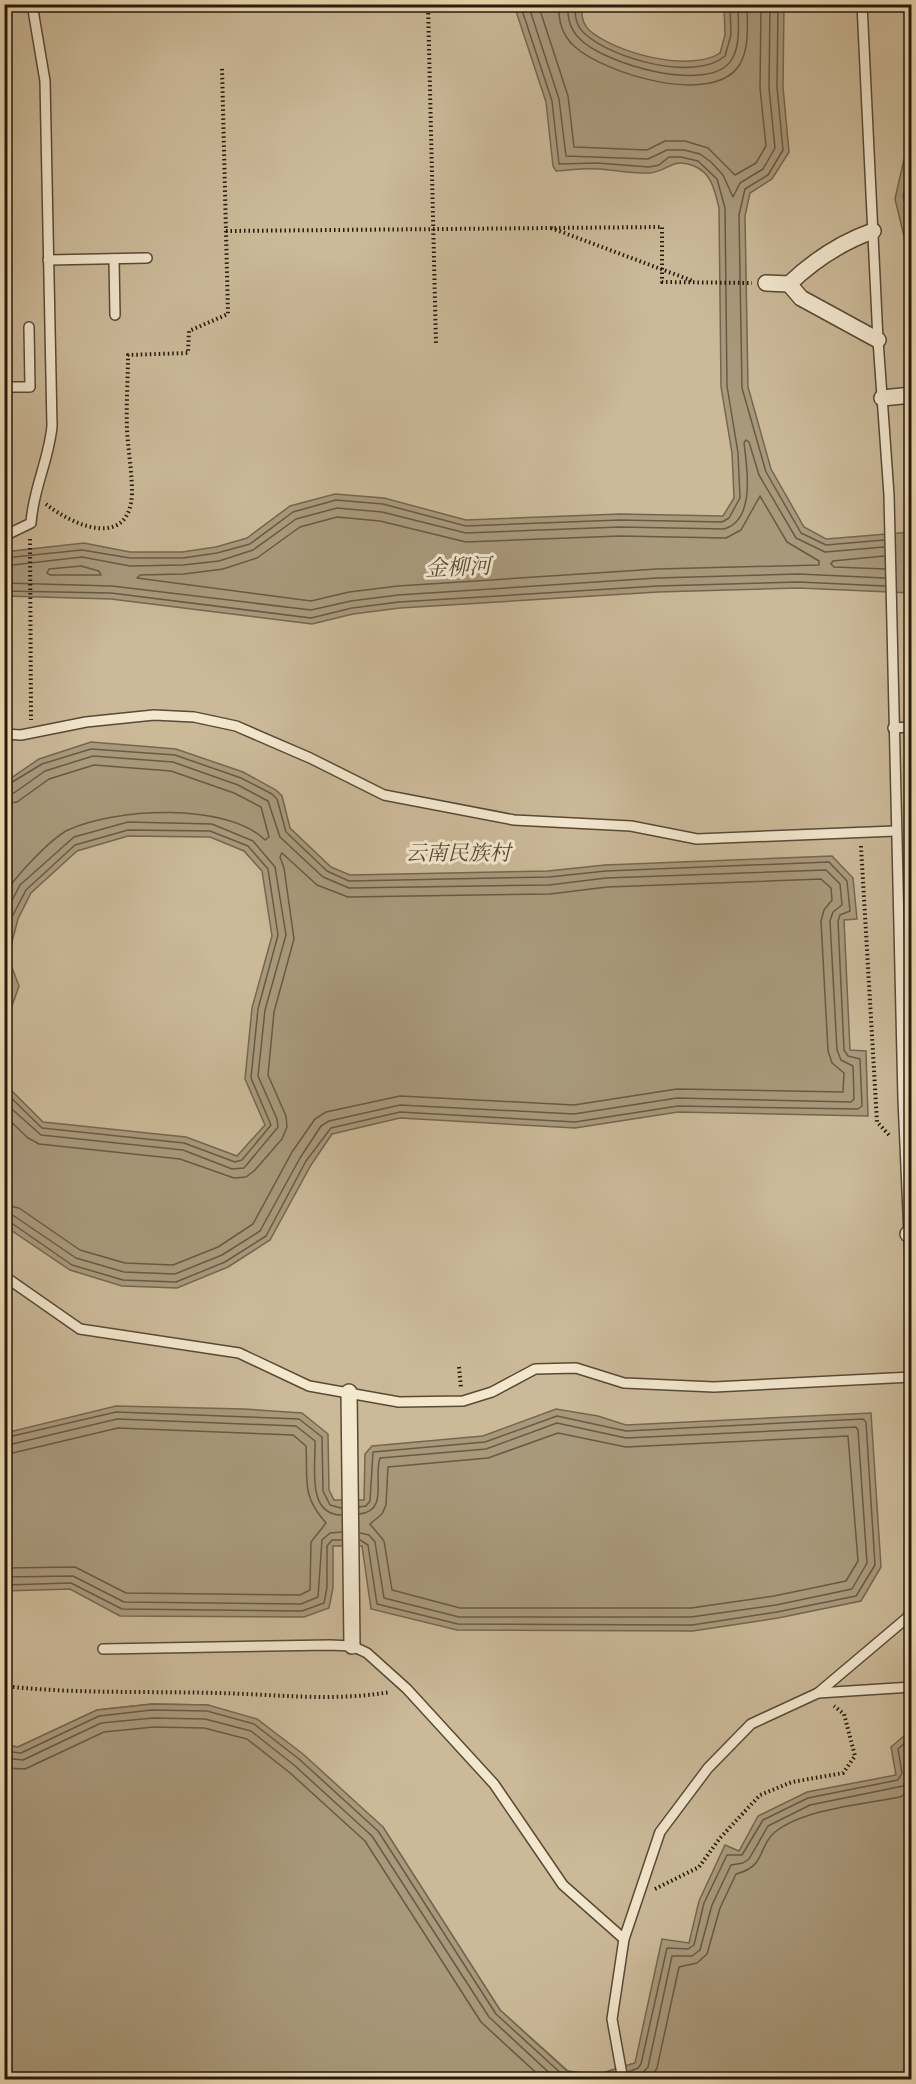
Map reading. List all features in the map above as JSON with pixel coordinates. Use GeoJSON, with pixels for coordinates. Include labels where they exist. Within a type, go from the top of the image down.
{"type":"FeatureCollection","features":[{"type":"Feature","properties":{"kind":"street"},"geometry":{"type":"LineString","coordinates":[[766,283],[789,284],[816,262],[854,238],[873,231]]}},
{"type":"Feature","properties":{"kind":"street"},"geometry":{"type":"LineString","coordinates":[[789,284],[801,297],[878,340]]}},
{"type":"Feature","properties":{"kind":"street"},"geometry":{"type":"LineString","coordinates":[[882,398],[912,395]]}},
{"type":"Feature","properties":{"kind":"street"},"geometry":{"type":"LineString","coordinates":[[349,1392],[352,1646]]}},
{"type":"Feature","properties":{"kind":"lane"},"geometry":{"type":"LineString","coordinates":[[4,536],[31,523],[35,496],[50,448],[51,387],[45,81],[32,4]]}},
{"type":"Feature","properties":{"kind":"lane"},"geometry":{"type":"LineString","coordinates":[[862,4],[878,340],[889,495],[889,612],[907,1099],[905,1156],[912,1304]]}},
{"type":"Feature","properties":{"kind":"lane"},"geometry":{"type":"LineString","coordinates":[[48,260],[147,258]]}},
{"type":"Feature","properties":{"kind":"lane"},"geometry":{"type":"LineString","coordinates":[[114,259],[115,315]]}},
{"type":"Feature","properties":{"kind":"lane"},"geometry":{"type":"LineString","coordinates":[[29,327],[30,387]]}},
{"type":"Feature","properties":{"kind":"lane"},"geometry":{"type":"LineString","coordinates":[[4,387],[51,387]]}},
{"type":"Feature","properties":{"kind":"lane"},"geometry":{"type":"LineString","coordinates":[[4,734],[31,733],[86,722],[154,715],[194,717],[236,726],[310,758],[384,795],[514,820],[631,826],[697,839],[896,831]]}},
{"type":"Feature","properties":{"kind":"lane"},"geometry":{"type":"LineString","coordinates":[[893,728],[912,727]]}},
{"type":"Feature","properties":{"kind":"lane"},"geometry":{"type":"LineString","coordinates":[[4,1276],[80,1329],[239,1353],[309,1386],[399,1402],[463,1401],[492,1392],[535,1369],[576,1368],[624,1383],[714,1387],[912,1377]]}},
{"type":"Feature","properties":{"kind":"lane"},"geometry":{"type":"LineString","coordinates":[[623,2079],[612,2019],[624,1939],[637,1894],[660,1832],[708,1768],[752,1724],[818,1693],[908,1617],[912,1605]]}},
{"type":"Feature","properties":{"kind":"lane"},"geometry":{"type":"LineString","coordinates":[[104,1649],[352,1646],[367,1653],[407,1689],[494,1784],[563,1885],[624,1939]]}},
{"type":"Feature","properties":{"kind":"lane"},"geometry":{"type":"LineString","coordinates":[[818,1693],[912,1687]]}},
{"type":"Feature","properties":{"kind":"path"},"geometry":{"type":"LineString","coordinates":[[428,4],[436,345]]}},
{"type":"Feature","properties":{"kind":"path"},"geometry":{"type":"LineString","coordinates":[[35,496],[57,513],[82,527],[104,529],[118,525],[132,495],[127,428],[128,355],[188,353],[189,331],[228,314],[222,68]]}},
{"type":"Feature","properties":{"kind":"path"},"geometry":{"type":"LineString","coordinates":[[226,231],[434,227],[662,227],[662,282],[766,283]]}},
{"type":"Feature","properties":{"kind":"path"},"geometry":{"type":"LineString","coordinates":[[548,227],[697,282]]}},
{"type":"Feature","properties":{"kind":"path"},"geometry":{"type":"LineString","coordinates":[[29,547],[31,733]]}},
{"type":"Feature","properties":{"kind":"path"},"geometry":{"type":"LineString","coordinates":[[860,833],[878,1122],[905,1156]]}},
{"type":"Feature","properties":{"kind":"path"},"geometry":{"type":"LineString","coordinates":[[459,1366],[463,1401]]}},
{"type":"Feature","properties":{"kind":"path"},"geometry":{"type":"LineString","coordinates":[[4,1686],[54,1692],[114,1690],[330,1696],[369,1696],[407,1689]]}},
{"type":"Feature","properties":{"kind":"path"},"geometry":{"type":"LineString","coordinates":[[637,1894],[699,1867],[720,1838],[760,1795],[792,1782],[843,1773],[855,1756],[844,1714],[818,1693]]}},
{"type":"Feature","properties":{"kind":"green space","name":"云南民族村"},"geometry":{"type":"Polygon","coordinates":[[[4,5],[911,5],[911,2079],[635,2063],[596,2075],[568,2071],[500,2010],[383,1827],[208,1705],[152,1704],[97,1710],[18,1747],[5,1745],[4,5]]]}},
{"type":"Feature","properties":{"kind":"water","name":"金柳河"},"geometry":{"type":"Polygon","coordinates":[[[514,5],[582,5],[582,15],[589,30],[616,46],[653,58],[691,61],[707,59],[720,53],[725,35],[724,5],[784,5],[783,87],[789,152],[772,179],[750,193],[745,216],[748,387],[771,469],[804,527],[826,539],[911,532],[911,593],[799,588],[658,592],[400,608],[353,614],[312,624],[111,599],[5,596],[4,552],[84,543],[130,552],[182,552],[216,547],[247,538],[290,506],[335,494],[384,498],[466,520],[620,514],[723,516],[734,498],[732,453],[721,387],[719,208],[712,184],[700,169],[681,163],[650,173],[594,169],[556,171],[553,166],[546,102],[514,5]]]}},
{"type":"Feature","properties":{"kind":"water"},"geometry":{"type":"Polygon","coordinates":[[[911,155],[911,166],[903,196],[911,231],[911,265],[895,199],[904,159],[911,155]]]}},
{"type":"Feature","properties":{"kind":"water"},"geometry":{"type":"Polygon","coordinates":[[[91,742],[176,749],[243,772],[276,790],[282,796],[290,828],[331,867],[350,875],[548,871],[605,865],[832,856],[853,878],[857,919],[844,920],[850,1050],[866,1051],[868,1116],[678,1112],[575,1128],[400,1118],[332,1134],[311,1165],[270,1240],[228,1267],[177,1288],[122,1286],[70,1270],[5,1226],[4,783],[39,759],[91,742]],[[128,836],[77,851],[31,893],[18,919],[8,957],[19,986],[6,1023],[9,1088],[43,1122],[186,1137],[237,1156],[265,1125],[245,1079],[252,1008],[272,936],[262,871],[244,851],[210,837],[128,836]]]}},
{"type":"Feature","properties":{"kind":"water"},"geometry":{"type":"Polygon","coordinates":[[[116,1406],[244,1409],[302,1413],[328,1434],[329,1490],[334,1500],[364,1500],[365,1454],[372,1446],[483,1436],[556,1409],[598,1416],[626,1425],[871,1413],[881,1567],[861,1601],[778,1618],[693,1631],[457,1630],[371,1609],[362,1546],[333,1546],[333,1588],[329,1608],[304,1617],[120,1616],[70,1589],[5,1591],[5,1433],[116,1406]]]}},
{"type":"Feature","properties":{"kind":"water"},"geometry":{"type":"Polygon","coordinates":[[[152,1704],[208,1705],[257,1719],[303,1754],[383,1827],[500,2010],[567,2071],[596,2075],[635,2063],[662,1939],[689,1943],[699,1901],[725,1845],[739,1851],[758,1816],[807,1792],[896,1775],[891,1747],[911,1730],[911,2079],[5,2079],[4,1745],[18,1747],[97,1710],[152,1704]]]}}]}
